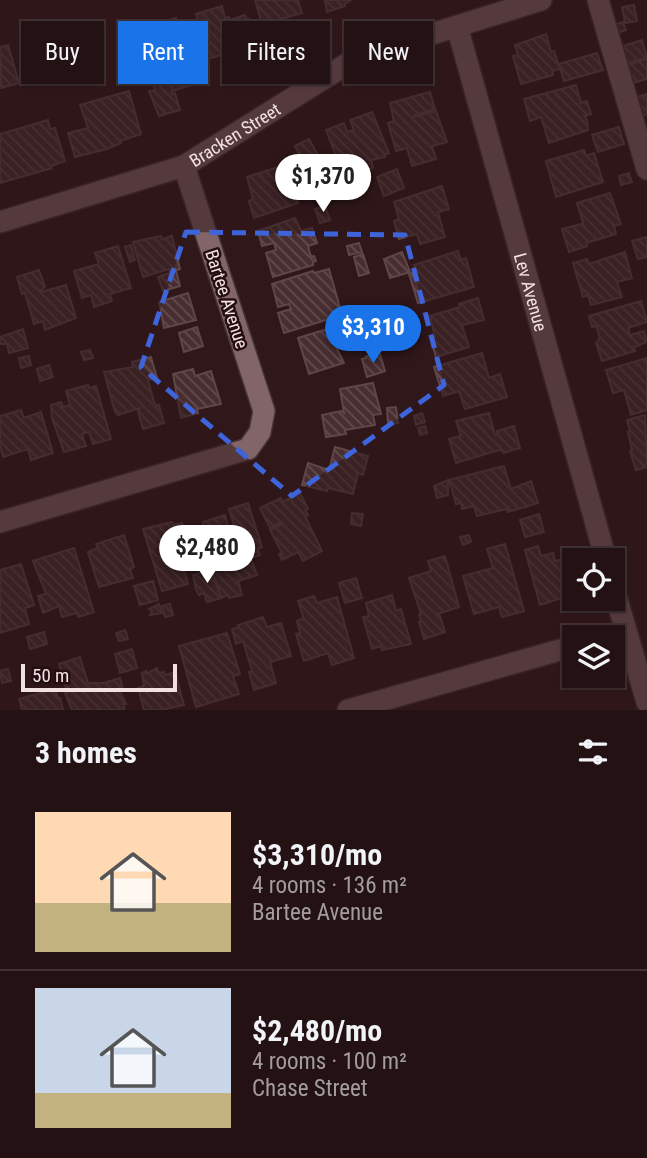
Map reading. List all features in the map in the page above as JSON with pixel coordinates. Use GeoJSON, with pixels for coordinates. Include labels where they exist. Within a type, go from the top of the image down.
{"type":"FeatureCollection","features":[{"type":"Feature","properties":{"kind":"street","name":"Bracken Street"},"geometry":{"type":"LineString","coordinates":[[0,222],[184,166],[358,57],[541,0]]}},
{"type":"Feature","properties":{"kind":"street"},"geometry":{"type":"LineString","coordinates":[[598,0],[647,169]]}},
{"type":"Feature","properties":{"kind":"street","name":"Lev Avenue"},"geometry":{"type":"LineString","coordinates":[[457,26],[603,548]]}},
{"type":"Feature","properties":{"kind":"street","name":"Bartee Avenue"},"geometry":{"type":"LineString","coordinates":[[0,523],[248,449],[260,432],[264,411],[184,166]]}},
{"type":"Feature","properties":{"kind":"street"},"geometry":{"type":"LineString","coordinates":[[348,710],[562,649]]}},
{"type":"Feature","properties":{"kind":"street"},"geometry":{"type":"LineString","coordinates":[[625,654],[647,702]]}},
{"type":"Feature","properties":{"kind":"highlighted area"},"geometry":{"type":"Polygon","coordinates":[[[186,232],[405,235],[444,385],[292,496],[141,367],[186,232]]]}},
{"type":"Feature","properties":{"kind":"building"},"geometry":{"type":"Polygon","coordinates":[[[255,0],[298,0],[302,13],[282,21],[261,21],[255,0]]]}},
{"type":"Feature","properties":{"kind":"building"},"geometry":{"type":"Polygon","coordinates":[[[325,0],[351,0],[345,6],[327,12],[325,0]]]}},
{"type":"Feature","properties":{"kind":"building"},"geometry":{"type":"Polygon","coordinates":[[[634,5],[637,21],[625,23],[622,7],[634,5]]]}},
{"type":"Feature","properties":{"kind":"building"},"geometry":{"type":"Polygon","coordinates":[[[222,6],[225,18],[229,17],[230,20],[245,15],[250,21],[222,21],[222,55],[208,59],[208,21],[198,21],[196,14],[222,6]]]}},
{"type":"Feature","properties":{"kind":"building"},"geometry":{"type":"Polygon","coordinates":[[[623,22],[626,30],[618,33],[616,24],[623,22]]]}},
{"type":"Feature","properties":{"kind":"building"},"geometry":{"type":"Polygon","coordinates":[[[546,34],[560,69],[552,71],[553,75],[521,84],[513,56],[518,55],[515,45],[546,34]]]}},
{"type":"Feature","properties":{"kind":"building"},"geometry":{"type":"Polygon","coordinates":[[[642,40],[647,58],[628,63],[623,46],[642,40]]]}},
{"type":"Feature","properties":{"kind":"building"},"geometry":{"type":"Polygon","coordinates":[[[8,45],[19,83],[1,88],[0,47],[8,45]]]}},
{"type":"Feature","properties":{"kind":"building"},"geometry":{"type":"Polygon","coordinates":[[[597,53],[603,70],[564,81],[559,64],[597,53]]]}},
{"type":"Feature","properties":{"kind":"building"},"geometry":{"type":"Polygon","coordinates":[[[647,59],[647,79],[633,83],[628,65],[647,59]]]}},
{"type":"Feature","properties":{"kind":"building"},"geometry":{"type":"Polygon","coordinates":[[[153,84],[195,84],[172,91],[180,110],[159,116],[149,91],[155,90],[153,84]]]}},
{"type":"Feature","properties":{"kind":"building"},"geometry":{"type":"Polygon","coordinates":[[[576,85],[581,103],[587,101],[591,114],[584,116],[588,130],[549,143],[541,117],[530,121],[524,99],[576,85]]]}},
{"type":"Feature","properties":{"kind":"building"},"geometry":{"type":"Polygon","coordinates":[[[129,91],[141,134],[107,149],[75,157],[68,133],[88,128],[80,105],[129,91]]]}},
{"type":"Feature","properties":{"kind":"building"},"geometry":{"type":"Polygon","coordinates":[[[430,92],[435,109],[414,117],[436,111],[447,142],[432,146],[436,159],[412,166],[407,148],[396,151],[388,123],[394,121],[390,103],[430,92]]]}},
{"type":"Feature","properties":{"kind":"building"},"geometry":{"type":"Polygon","coordinates":[[[647,94],[647,114],[643,116],[637,97],[647,94]]]}},
{"type":"Feature","properties":{"kind":"building"},"geometry":{"type":"Polygon","coordinates":[[[372,112],[389,153],[384,155],[385,157],[371,160],[373,168],[345,179],[326,130],[344,123],[347,132],[354,130],[350,120],[372,112]]]}},
{"type":"Feature","properties":{"kind":"building"},"geometry":{"type":"Polygon","coordinates":[[[48,120],[50,129],[55,128],[65,161],[51,166],[52,168],[0,183],[0,134],[48,120]]]}},
{"type":"Feature","properties":{"kind":"building"},"geometry":{"type":"Polygon","coordinates":[[[619,127],[624,144],[598,152],[592,135],[619,127]]]}},
{"type":"Feature","properties":{"kind":"building"},"geometry":{"type":"Polygon","coordinates":[[[309,139],[335,186],[318,194],[295,146],[309,139]]]}},
{"type":"Feature","properties":{"kind":"building"},"geometry":{"type":"Polygon","coordinates":[[[584,150],[586,156],[594,153],[603,182],[556,197],[546,161],[584,150]]]}},
{"type":"Feature","properties":{"kind":"building"},"geometry":{"type":"Polygon","coordinates":[[[278,167],[283,184],[292,181],[298,203],[254,218],[249,201],[253,199],[247,177],[278,167]]]}},
{"type":"Feature","properties":{"kind":"building"},"geometry":{"type":"Polygon","coordinates":[[[397,169],[404,188],[384,196],[377,177],[397,169]]]}},
{"type":"Feature","properties":{"kind":"building"},"geometry":{"type":"Polygon","coordinates":[[[629,173],[632,182],[621,185],[619,176],[629,173]]]}},
{"type":"Feature","properties":{"kind":"building"},"geometry":{"type":"Polygon","coordinates":[[[442,186],[449,209],[438,212],[445,237],[420,244],[417,234],[399,239],[394,221],[399,219],[394,202],[442,186]]]}},
{"type":"Feature","properties":{"kind":"building"},"geometry":{"type":"Polygon","coordinates":[[[610,193],[621,224],[614,226],[616,234],[586,243],[587,246],[569,252],[562,229],[581,224],[584,226],[577,203],[610,193]]]}},
{"type":"Feature","properties":{"kind":"building"},"geometry":{"type":"Polygon","coordinates":[[[325,206],[330,220],[320,223],[315,209],[325,206]]]}},
{"type":"Feature","properties":{"kind":"building"},"geometry":{"type":"Polygon","coordinates":[[[295,218],[301,231],[312,228],[317,243],[308,246],[311,257],[314,256],[316,261],[313,265],[273,277],[266,253],[276,250],[274,243],[262,246],[258,231],[295,218]]]}},
{"type":"Feature","properties":{"kind":"building"},"geometry":{"type":"Polygon","coordinates":[[[161,236],[162,239],[172,236],[180,269],[170,272],[169,269],[143,277],[133,242],[161,236]]]}},
{"type":"Feature","properties":{"kind":"building"},"geometry":{"type":"Polygon","coordinates":[[[647,237],[647,257],[638,259],[632,241],[647,237]]]}},
{"type":"Feature","properties":{"kind":"building"},"geometry":{"type":"Polygon","coordinates":[[[359,243],[362,252],[349,255],[347,246],[359,243]]]}},
{"type":"Feature","properties":{"kind":"building"},"geometry":{"type":"Polygon","coordinates":[[[131,245],[135,260],[130,262],[125,247],[131,245]]]}},
{"type":"Feature","properties":{"kind":"building"},"geometry":{"type":"Polygon","coordinates":[[[118,246],[131,288],[110,294],[112,301],[94,307],[91,295],[82,298],[74,271],[99,264],[95,253],[118,246]]]}},
{"type":"Feature","properties":{"kind":"building"},"geometry":{"type":"Polygon","coordinates":[[[458,251],[461,260],[466,258],[474,287],[418,303],[409,274],[416,272],[414,265],[458,251]]]}},
{"type":"Feature","properties":{"kind":"building"},"geometry":{"type":"Polygon","coordinates":[[[402,252],[410,272],[390,278],[384,259],[402,252]]]}},
{"type":"Feature","properties":{"kind":"building"},"geometry":{"type":"Polygon","coordinates":[[[625,252],[632,278],[617,282],[622,297],[591,305],[588,295],[583,297],[573,263],[587,259],[589,264],[625,252]]]}},
{"type":"Feature","properties":{"kind":"building"},"geometry":{"type":"Polygon","coordinates":[[[363,254],[369,273],[359,276],[354,257],[363,254]]]}},
{"type":"Feature","properties":{"kind":"building"},"geometry":{"type":"Polygon","coordinates":[[[329,269],[342,315],[284,333],[278,313],[291,309],[289,304],[278,307],[272,284],[313,271],[314,273],[329,269]]]}},
{"type":"Feature","properties":{"kind":"building"},"geometry":{"type":"Polygon","coordinates":[[[39,270],[45,287],[41,292],[66,285],[76,318],[45,330],[43,321],[34,324],[17,277],[39,270]]]}},
{"type":"Feature","properties":{"kind":"building"},"geometry":{"type":"Polygon","coordinates":[[[176,271],[180,286],[163,291],[158,277],[176,271]]]}},
{"type":"Feature","properties":{"kind":"building"},"geometry":{"type":"Polygon","coordinates":[[[188,293],[196,320],[164,328],[159,302],[188,293]]]}},
{"type":"Feature","properties":{"kind":"building"},"geometry":{"type":"Polygon","coordinates":[[[478,298],[484,320],[462,325],[469,347],[436,357],[431,339],[435,337],[430,316],[460,307],[459,304],[478,298]]]}},
{"type":"Feature","properties":{"kind":"building"},"geometry":{"type":"Polygon","coordinates":[[[641,301],[647,322],[628,328],[630,335],[644,331],[647,342],[634,347],[635,351],[602,361],[596,343],[600,338],[596,326],[592,327],[589,316],[641,301]]]}},
{"type":"Feature","properties":{"kind":"building"},"geometry":{"type":"Polygon","coordinates":[[[370,316],[373,325],[366,327],[368,335],[335,345],[344,363],[309,374],[298,338],[370,316]]]}},
{"type":"Feature","properties":{"kind":"building"},"geometry":{"type":"Polygon","coordinates":[[[197,327],[203,346],[184,352],[179,333],[197,327]]]}},
{"type":"Feature","properties":{"kind":"building"},"geometry":{"type":"Polygon","coordinates":[[[23,329],[28,348],[9,353],[7,344],[0,344],[0,337],[23,329]]]}},
{"type":"Feature","properties":{"kind":"building"},"geometry":{"type":"Polygon","coordinates":[[[90,350],[93,358],[84,360],[81,352],[90,350]]]}},
{"type":"Feature","properties":{"kind":"building"},"geometry":{"type":"Polygon","coordinates":[[[482,353],[489,378],[500,374],[507,397],[465,409],[459,391],[443,396],[434,367],[482,353]]]}},
{"type":"Feature","properties":{"kind":"building"},"geometry":{"type":"Polygon","coordinates":[[[380,354],[385,371],[367,377],[362,359],[380,354]]]}},
{"type":"Feature","properties":{"kind":"building"},"geometry":{"type":"Polygon","coordinates":[[[29,356],[31,365],[21,368],[19,358],[29,356]]]}},
{"type":"Feature","properties":{"kind":"building"},"geometry":{"type":"Polygon","coordinates":[[[151,357],[157,378],[148,380],[164,423],[143,429],[138,411],[140,408],[118,415],[115,412],[104,372],[133,367],[132,362],[151,357]]]}},
{"type":"Feature","properties":{"kind":"building"},"geometry":{"type":"Polygon","coordinates":[[[647,358],[647,410],[631,415],[624,390],[613,393],[606,370],[647,358]]]}},
{"type":"Feature","properties":{"kind":"building"},"geometry":{"type":"Polygon","coordinates":[[[49,365],[53,377],[40,381],[37,369],[49,365]]]}},
{"type":"Feature","properties":{"kind":"building"},"geometry":{"type":"Polygon","coordinates":[[[193,369],[195,376],[211,371],[221,404],[197,409],[198,413],[181,418],[173,374],[193,369]]]}},
{"type":"Feature","properties":{"kind":"building"},"geometry":{"type":"Polygon","coordinates":[[[373,383],[381,414],[373,415],[375,425],[345,430],[346,434],[326,437],[322,415],[341,411],[344,413],[340,389],[373,383]]]}},
{"type":"Feature","properties":{"kind":"building"},"geometry":{"type":"Polygon","coordinates":[[[88,385],[89,388],[96,386],[111,439],[93,444],[89,432],[82,434],[86,446],[64,452],[52,418],[51,405],[61,402],[63,407],[70,405],[66,391],[88,385]]]}},
{"type":"Feature","properties":{"kind":"building"},"geometry":{"type":"Polygon","coordinates":[[[396,407],[398,423],[388,424],[387,408],[396,407]]]}},
{"type":"Feature","properties":{"kind":"building"},"geometry":{"type":"Polygon","coordinates":[[[21,410],[24,418],[41,412],[53,453],[31,460],[28,449],[3,457],[0,446],[0,416],[21,410]]]}},
{"type":"Feature","properties":{"kind":"building"},"geometry":{"type":"Polygon","coordinates":[[[422,413],[425,422],[416,425],[414,416],[422,413]]]}},
{"type":"Feature","properties":{"kind":"building"},"geometry":{"type":"Polygon","coordinates":[[[489,413],[495,435],[498,434],[497,431],[514,426],[520,448],[503,453],[502,450],[496,451],[456,463],[449,439],[461,436],[456,421],[489,413]]]}},
{"type":"Feature","properties":{"kind":"building"},"geometry":{"type":"Polygon","coordinates":[[[645,415],[647,467],[636,470],[630,451],[627,420],[645,415]]]}},
{"type":"Feature","properties":{"kind":"building"},"geometry":{"type":"Polygon","coordinates":[[[425,426],[427,433],[420,435],[418,428],[425,426]]]}},
{"type":"Feature","properties":{"kind":"building"},"geometry":{"type":"Polygon","coordinates":[[[335,447],[368,456],[363,475],[358,473],[353,494],[302,485],[308,463],[329,470],[335,447]]]}},
{"type":"Feature","properties":{"kind":"building"},"geometry":{"type":"Polygon","coordinates":[[[504,466],[511,489],[531,481],[538,503],[508,512],[507,509],[477,516],[474,506],[462,509],[461,503],[456,504],[449,480],[504,466]]]}},
{"type":"Feature","properties":{"kind":"building"},"geometry":{"type":"Polygon","coordinates":[[[448,480],[448,495],[437,498],[434,486],[448,480]]]}},
{"type":"Feature","properties":{"kind":"building"},"geometry":{"type":"Polygon","coordinates":[[[300,493],[308,509],[305,510],[308,515],[305,516],[322,551],[303,561],[298,552],[282,560],[279,554],[282,553],[270,530],[282,524],[281,522],[270,528],[260,508],[281,498],[282,502],[300,493]]]}},
{"type":"Feature","properties":{"kind":"building"},"geometry":{"type":"Polygon","coordinates":[[[248,503],[262,547],[258,549],[260,555],[251,558],[257,575],[238,581],[242,595],[221,598],[203,522],[225,515],[228,527],[234,525],[229,509],[248,503]]]}},
{"type":"Feature","properties":{"kind":"building"},"geometry":{"type":"Polygon","coordinates":[[[352,513],[363,514],[361,526],[351,524],[352,513]]]}},
{"type":"Feature","properties":{"kind":"building"},"geometry":{"type":"Polygon","coordinates":[[[539,514],[544,532],[525,537],[520,520],[539,514]]]}},
{"type":"Feature","properties":{"kind":"building"},"geometry":{"type":"Polygon","coordinates":[[[172,522],[173,525],[182,523],[193,566],[184,569],[188,584],[162,591],[143,529],[172,522]]]}},
{"type":"Feature","properties":{"kind":"building"},"geometry":{"type":"Polygon","coordinates":[[[124,535],[134,567],[130,569],[133,578],[99,587],[88,552],[98,548],[96,544],[124,535]]]}},
{"type":"Feature","properties":{"kind":"building"},"geometry":{"type":"Polygon","coordinates":[[[469,535],[471,542],[463,545],[460,537],[469,535]]]}},
{"type":"Feature","properties":{"kind":"building"},"geometry":{"type":"Polygon","coordinates":[[[505,544],[524,611],[502,617],[499,607],[474,614],[463,576],[493,568],[487,549],[505,544]]]}},
{"type":"Feature","properties":{"kind":"building"},"geometry":{"type":"Polygon","coordinates":[[[538,546],[541,556],[553,553],[555,561],[562,560],[562,598],[540,605],[525,550],[538,546]]]}},
{"type":"Feature","properties":{"kind":"building"},"geometry":{"type":"Polygon","coordinates":[[[74,548],[94,612],[78,617],[77,613],[62,617],[59,606],[43,613],[38,596],[46,594],[33,561],[74,548]]]}},
{"type":"Feature","properties":{"kind":"building"},"geometry":{"type":"Polygon","coordinates":[[[445,556],[459,607],[437,614],[445,632],[424,639],[419,622],[421,614],[409,578],[431,571],[428,561],[445,556]]]}},
{"type":"Feature","properties":{"kind":"building"},"geometry":{"type":"Polygon","coordinates":[[[21,564],[34,605],[25,608],[29,624],[0,633],[0,570],[21,564]]]}},
{"type":"Feature","properties":{"kind":"building"},"geometry":{"type":"Polygon","coordinates":[[[211,569],[221,598],[207,602],[204,593],[199,595],[196,590],[193,575],[211,569]]]}},
{"type":"Feature","properties":{"kind":"building"},"geometry":{"type":"Polygon","coordinates":[[[356,578],[362,598],[345,603],[339,583],[356,578]]]}},
{"type":"Feature","properties":{"kind":"building"},"geometry":{"type":"Polygon","coordinates":[[[153,581],[158,600],[140,605],[134,586],[153,581]]]}},
{"type":"Feature","properties":{"kind":"building"},"geometry":{"type":"Polygon","coordinates":[[[392,595],[396,611],[401,609],[411,644],[382,650],[381,646],[372,649],[363,617],[369,616],[366,603],[392,595]]]}},
{"type":"Feature","properties":{"kind":"building"},"geometry":{"type":"Polygon","coordinates":[[[314,596],[317,603],[337,597],[354,658],[332,665],[328,653],[304,661],[296,634],[300,633],[297,621],[303,616],[298,601],[314,596]]]}},
{"type":"Feature","properties":{"kind":"building"},"geometry":{"type":"Polygon","coordinates":[[[159,604],[162,613],[150,615],[152,611],[149,609],[159,604]]]}},
{"type":"Feature","properties":{"kind":"building"},"geometry":{"type":"Polygon","coordinates":[[[170,604],[173,615],[165,617],[162,606],[170,604]]]}},
{"type":"Feature","properties":{"kind":"building"},"geometry":{"type":"Polygon","coordinates":[[[263,617],[267,627],[281,623],[291,656],[270,662],[276,683],[254,690],[249,672],[252,671],[243,641],[236,644],[232,629],[263,617]]]}},
{"type":"Feature","properties":{"kind":"building"},"geometry":{"type":"Polygon","coordinates":[[[125,630],[128,639],[119,641],[116,633],[125,630]]]}},
{"type":"Feature","properties":{"kind":"building"},"geometry":{"type":"Polygon","coordinates":[[[44,632],[47,644],[30,649],[27,637],[44,632]]]}},
{"type":"Feature","properties":{"kind":"building"},"geometry":{"type":"Polygon","coordinates":[[[227,633],[240,674],[233,676],[239,694],[196,707],[179,646],[227,633]]]}},
{"type":"Feature","properties":{"kind":"building"},"geometry":{"type":"Polygon","coordinates":[[[132,649],[137,668],[120,673],[115,654],[132,649]]]}},
{"type":"Feature","properties":{"kind":"building"},"geometry":{"type":"Polygon","coordinates":[[[80,657],[88,683],[104,683],[120,678],[123,689],[119,690],[126,704],[123,704],[125,710],[72,710],[65,693],[67,692],[59,664],[80,657]]]}},
{"type":"Feature","properties":{"kind":"building"},"geometry":{"type":"Polygon","coordinates":[[[157,668],[159,673],[164,672],[165,675],[175,672],[184,705],[161,710],[144,710],[138,688],[144,686],[142,673],[146,671],[146,674],[157,668]]]}},
{"type":"Feature","properties":{"kind":"building"},"geometry":{"type":"Polygon","coordinates":[[[8,669],[11,681],[2,683],[0,671],[8,669]]]}},
{"type":"Feature","properties":{"kind":"building"},"geometry":{"type":"Polygon","coordinates":[[[55,689],[63,710],[22,710],[19,699],[55,689]]]}}]}
